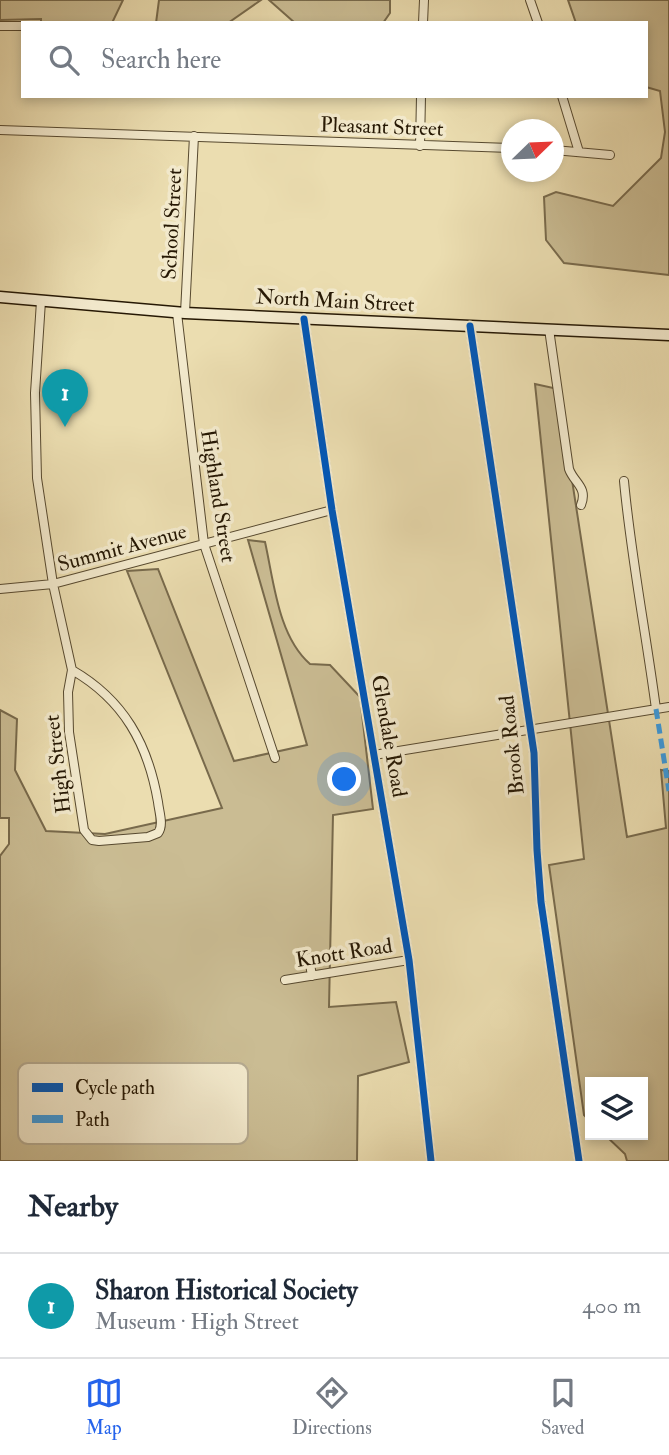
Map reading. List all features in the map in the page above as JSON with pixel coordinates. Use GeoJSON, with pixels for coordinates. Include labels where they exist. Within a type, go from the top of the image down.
{"type":"FeatureCollection","features":[{"type":"Feature","properties":{"kind":"main road","name":"North Main Street"},"geometry":{"type":"LineString","coordinates":[[0,297],[181,313],[669,335]]}},
{"type":"Feature","properties":{"kind":"street"},"geometry":{"type":"LineString","coordinates":[[423,21],[424,0]]}},
{"type":"Feature","properties":{"kind":"street"},"geometry":{"type":"LineString","coordinates":[[530,0],[537,21]]}},
{"type":"Feature","properties":{"kind":"street"},"geometry":{"type":"LineString","coordinates":[[0,26],[21,26]]}},
{"type":"Feature","properties":{"kind":"street"},"geometry":{"type":"LineString","coordinates":[[420,146],[421,98]]}},
{"type":"Feature","properties":{"kind":"street"},"geometry":{"type":"LineString","coordinates":[[563,98],[579,152]]}},
{"type":"Feature","properties":{"kind":"street","name":"Pleasant Street"},"geometry":{"type":"LineString","coordinates":[[0,130],[501,148]]}},
{"type":"Feature","properties":{"kind":"street","name":"School Street"},"geometry":{"type":"LineString","coordinates":[[181,313],[194,136]]}},
{"type":"Feature","properties":{"kind":"street"},"geometry":{"type":"LineString","coordinates":[[564,151],[610,155]]}},
{"type":"Feature","properties":{"kind":"street","name":"High Street"},"geometry":{"type":"LineString","coordinates":[[41,301],[36,380],[37,478],[52,584],[72,670],[68,692],[69,742],[85,834],[99,841],[155,835],[161,830],[156,793],[130,722],[107,696],[72,670]]}},
{"type":"Feature","properties":{"kind":"street","name":"Highland Street"},"geometry":{"type":"LineString","coordinates":[[181,313],[204,544],[275,758]]}},
{"type":"Feature","properties":{"kind":"street","name":"Glendale Road"},"geometry":{"type":"LineString","coordinates":[[304,319],[332,510],[409,960],[431,1161]]}},
{"type":"Feature","properties":{"kind":"street","name":"Brook Road"},"geometry":{"type":"LineString","coordinates":[[470,326],[534,753],[541,902],[579,1161]]}},
{"type":"Feature","properties":{"kind":"street"},"geometry":{"type":"LineString","coordinates":[[549,329],[569,469],[583,491],[581,505]]}},
{"type":"Feature","properties":{"kind":"street"},"geometry":{"type":"LineString","coordinates":[[624,481],[633,564],[656,709]]}},
{"type":"Feature","properties":{"kind":"street","name":"Summit Avenue"},"geometry":{"type":"LineString","coordinates":[[0,589],[52,584],[332,510]]}},
{"type":"Feature","properties":{"kind":"street"},"geometry":{"type":"LineString","coordinates":[[374,755],[669,707]]}},
{"type":"Feature","properties":{"kind":"street"},"geometry":{"type":"LineString","coordinates":[[309,958],[312,976]]}},
{"type":"Feature","properties":{"kind":"street","name":"Knott Road"},"geometry":{"type":"LineString","coordinates":[[285,980],[409,960]]}},
{"type":"Feature","properties":{"kind":"shaded area"},"geometry":{"type":"Polygon","coordinates":[[[0,0],[123,0],[113,21],[0,20],[0,0]]]}},
{"type":"Feature","properties":{"kind":"shaded area"},"geometry":{"type":"Polygon","coordinates":[[[159,0],[261,0],[231,21],[156,21],[159,0]]]}},
{"type":"Feature","properties":{"kind":"shaded area"},"geometry":{"type":"Polygon","coordinates":[[[269,0],[390,0],[390,13],[384,21],[293,21],[269,0]]]}},
{"type":"Feature","properties":{"kind":"shaded area"},"geometry":{"type":"Polygon","coordinates":[[[568,0],[669,0],[669,275],[564,263],[546,240],[544,197],[556,192],[613,206],[661,158],[665,132],[660,91],[648,88],[648,21],[575,21],[568,0]]]}},
{"type":"Feature","properties":{"kind":"shaded area"},"geometry":{"type":"Polygon","coordinates":[[[535,384],[558,389],[627,837],[666,828],[661,770],[669,771],[669,1161],[627,1161],[625,1154],[610,1140],[648,1140],[648,1077],[585,1077],[584,1115],[549,865],[584,859],[535,384]]]}},
{"type":"Feature","properties":{"kind":"shaded area"},"geometry":{"type":"Polygon","coordinates":[[[248,540],[265,542],[279,608],[299,652],[310,664],[330,665],[360,697],[373,809],[333,815],[329,1007],[396,1002],[409,1062],[358,1076],[357,1161],[0,1161],[0,856],[9,844],[9,818],[0,818],[0,710],[17,719],[15,770],[46,831],[105,834],[222,808],[127,571],[158,569],[234,761],[307,745],[248,540]]]}},
{"type":"Feature","properties":{"kind":"marked path"},"geometry":{"type":"LineString","coordinates":[[656,709],[669,791]]}},
{"type":"Feature","properties":{"kind":"cycle path"},"geometry":{"type":"LineString","coordinates":[[304,319],[332,510],[409,960],[431,1161]]}},
{"type":"Feature","properties":{"kind":"cycle path"},"geometry":{"type":"LineString","coordinates":[[470,326],[534,753],[541,902],[579,1161]]}},
{"type":"Feature","properties":{"kind":"place","name":"Sharon Historical Society"},"geometry":{"type":"Point","coordinates":[65,427]}}]}
